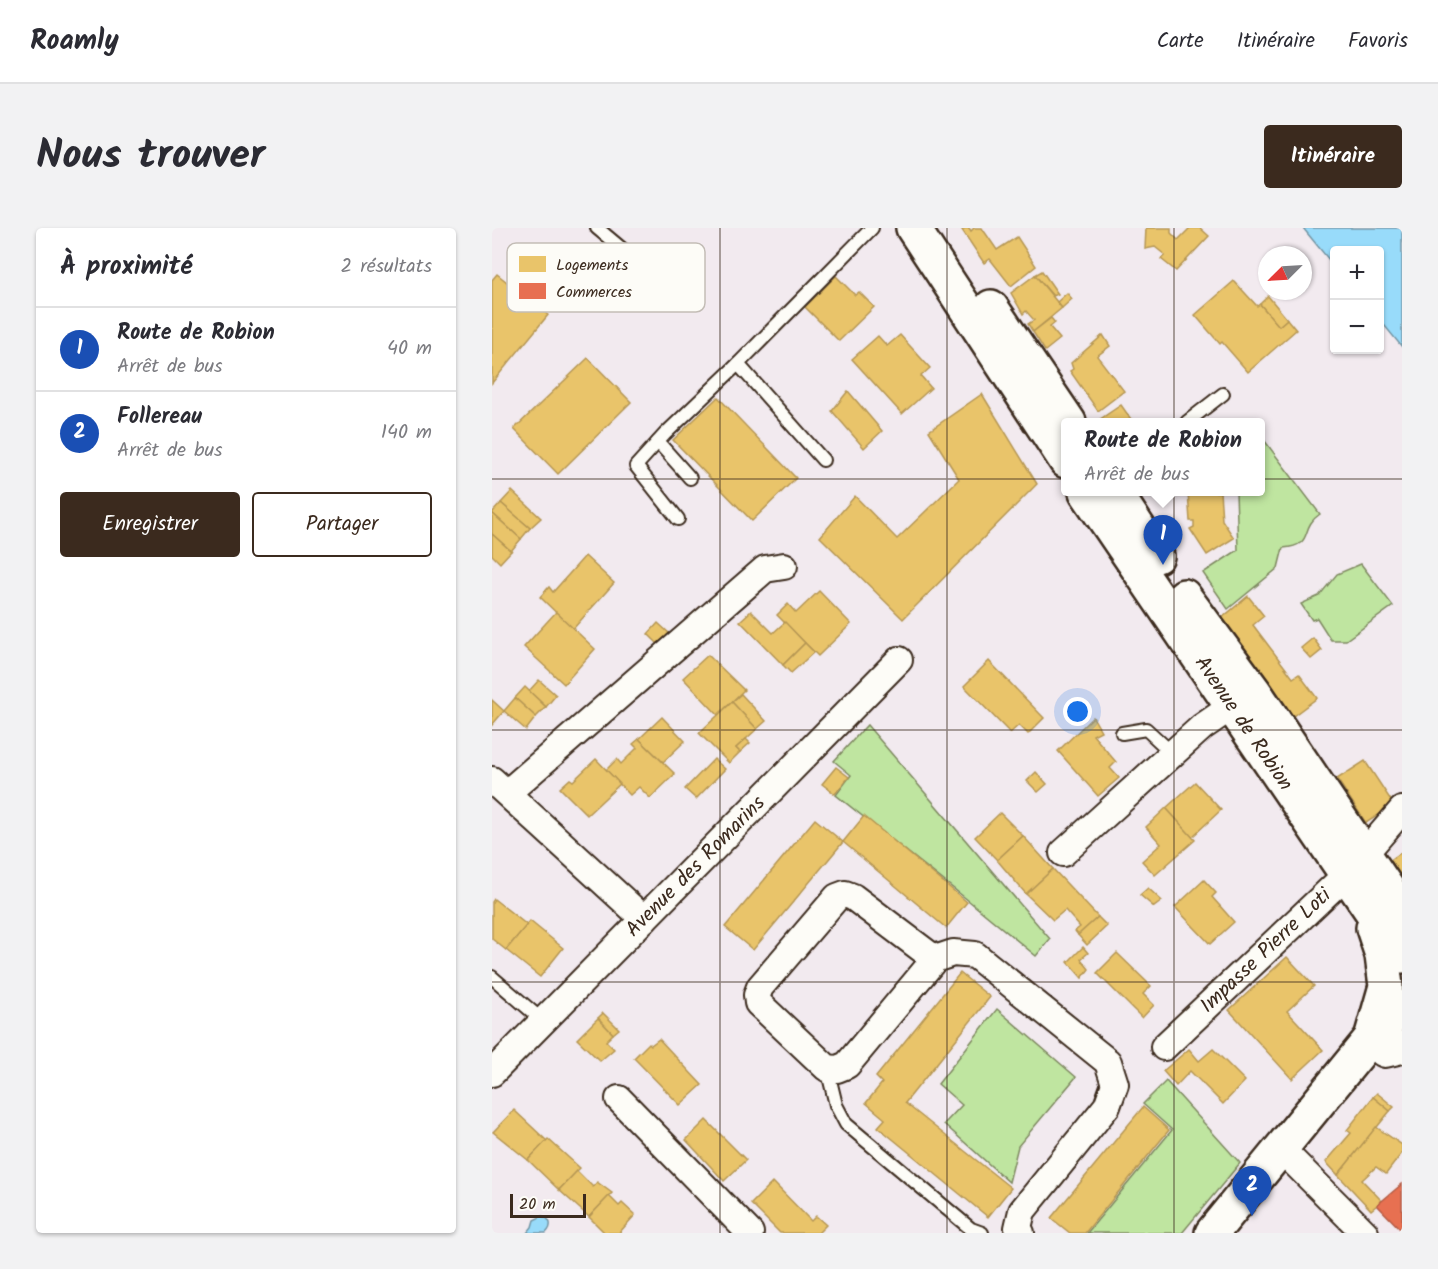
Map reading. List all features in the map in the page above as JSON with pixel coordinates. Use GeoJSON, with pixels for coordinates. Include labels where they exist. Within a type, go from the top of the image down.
{"type":"FeatureCollection","features":[{"type":"Feature","properties":{"kind":"main road"},"geometry":{"type":"LineString","coordinates":[[913,228],[1061,455]]}},
{"type":"Feature","properties":{"kind":"main road"},"geometry":{"type":"LineString","coordinates":[[938,228],[1066,418]]}},
{"type":"Feature","properties":{"kind":"main road","name":"Avenue de Robion"},"geometry":{"type":"LineString","coordinates":[[1100,496],[1243,698],[1357,874],[1402,956]]}},
{"type":"Feature","properties":{"kind":"main road"},"geometry":{"type":"LineString","coordinates":[[1357,874],[1382,955],[1390,1043]]}},
{"type":"Feature","properties":{"kind":"main road","name":"Avenue de Robion"},"geometry":{"type":"LineString","coordinates":[[1357,874],[1402,910]]}},
{"type":"Feature","properties":{"kind":"main road"},"geometry":{"type":"LineString","coordinates":[[1212,1233],[1390,1043],[1402,1007]]}},
{"type":"Feature","properties":{"kind":"main road"},"geometry":{"type":"LineString","coordinates":[[1238,1233],[1287,1154]]}},
{"type":"Feature","properties":{"kind":"street"},"geometry":{"type":"LineString","coordinates":[[644,919],[500,787],[765,569],[784,566]]}},
{"type":"Feature","properties":{"kind":"street","name":"Avenue des Romarins"},"geometry":{"type":"LineString","coordinates":[[492,1073],[899,660]]}},
{"type":"Feature","properties":{"kind":"street"},"geometry":{"type":"LineString","coordinates":[[1063,853],[1202,727],[1243,698]]}},
{"type":"Feature","properties":{"kind":"street","name":"Impasse Pierre Loti"},"geometry":{"type":"LineString","coordinates":[[1164,1047],[1357,874],[1402,810]]}},
{"type":"Feature","properties":{"kind":"street"},"geometry":{"type":"LineString","coordinates":[[935,959],[853,897],[845,894],[837,897],[760,987],[757,995],[758,1003],[827,1068],[837,1069],[847,1065],[935,959],[953,953],[975,955],[1108,1062],[1115,1084],[1107,1106],[1022,1211],[1016,1230]]}},
{"type":"Feature","properties":{"kind":"street"},"geometry":{"type":"LineString","coordinates":[[619,1099],[748,1232]]}},
{"type":"Feature","properties":{"kind":"street"},"geometry":{"type":"LineString","coordinates":[[1287,1154],[1365,1233]]}},
{"type":"Feature","properties":{"kind":"lane"},"geometry":{"type":"LineString","coordinates":[[597,228],[615,243]]}},
{"type":"Feature","properties":{"kind":"lane"},"geometry":{"type":"LineString","coordinates":[[678,519],[636,466],[872,228]]}},
{"type":"Feature","properties":{"kind":"lane"},"geometry":{"type":"LineString","coordinates":[[738,364],[823,460]]}},
{"type":"Feature","properties":{"kind":"lane"},"geometry":{"type":"LineString","coordinates":[[1193,418],[1223,394]]}},
{"type":"Feature","properties":{"kind":"lane"},"geometry":{"type":"LineString","coordinates":[[658,442],[690,478]]}},
{"type":"Feature","properties":{"kind":"lane"},"geometry":{"type":"LineString","coordinates":[[1122,733],[1146,729],[1173,754]]}},
{"type":"Feature","properties":{"kind":"lane"},"geometry":{"type":"LineString","coordinates":[[492,976],[543,1022]]}},
{"type":"Feature","properties":{"kind":"lane"},"geometry":{"type":"LineString","coordinates":[[827,1068],[836,1105],[846,1124],[971,1229],[982,1233]]}},
{"type":"Feature","properties":{"kind":"green space"},"geometry":{"type":"Polygon","coordinates":[[[1265,441],[1320,514],[1313,520],[1300,544],[1283,548],[1278,568],[1228,609],[1203,573],[1238,550],[1236,496],[1265,496],[1265,441]]]}},
{"type":"Feature","properties":{"kind":"green space"},"geometry":{"type":"Polygon","coordinates":[[[1361,564],[1393,606],[1346,640],[1331,640],[1317,618],[1312,620],[1301,604],[1319,596],[1337,574],[1361,564]]]}},
{"type":"Feature","properties":{"kind":"green space"},"geometry":{"type":"Polygon","coordinates":[[[867,725],[1050,939],[1036,956],[836,795],[851,775],[834,761],[867,725]]]}},
{"type":"Feature","properties":{"kind":"green space"},"geometry":{"type":"Polygon","coordinates":[[[997,1009],[1076,1077],[1018,1146],[1009,1182],[944,1124],[962,1105],[938,1084],[997,1009]]]}},
{"type":"Feature","properties":{"kind":"green space"},"geometry":{"type":"Polygon","coordinates":[[[1166,1081],[1240,1163],[1182,1233],[1087,1233],[1172,1130],[1143,1104],[1166,1081]]]}},
{"type":"Feature","properties":{"kind":"water"},"geometry":{"type":"Polygon","coordinates":[[[1303,228],[1402,228],[1402,347],[1384,325],[1384,246],[1330,246],[1330,261],[1303,228]]]}},
{"type":"Feature","properties":{"kind":"water"},"geometry":{"type":"Polygon","coordinates":[[[542,1216],[550,1223],[550,1228],[546,1233],[527,1233],[534,1220],[542,1216]]]}},
{"type":"Feature","properties":{"kind":"building: Logements"},"geometry":{"type":"Polygon","coordinates":[[[965,228],[971,231],[974,228],[982,228],[997,250],[1017,237],[1036,266],[1011,286],[990,259],[984,263],[962,230],[965,228]]]}},
{"type":"Feature","properties":{"kind":"building: Logements"},"geometry":{"type":"Polygon","coordinates":[[[1146,228],[1171,228],[1171,233],[1178,240],[1190,228],[1200,228],[1209,236],[1176,271],[1161,259],[1165,255],[1155,247],[1145,249],[1146,228]]]}},
{"type":"Feature","properties":{"kind":"building: Logements"},"geometry":{"type":"Polygon","coordinates":[[[1042,271],[1058,294],[1053,296],[1035,275],[1042,271]]]}},
{"type":"Feature","properties":{"kind":"building: Logements"},"geometry":{"type":"Polygon","coordinates":[[[497,274],[507,282],[507,312],[544,312],[548,315],[492,383],[492,280],[497,274]]]}},
{"type":"Feature","properties":{"kind":"building: Logements"},"geometry":{"type":"Polygon","coordinates":[[[1035,275],[1062,308],[1033,332],[1028,324],[1034,320],[1026,311],[1023,314],[1011,293],[1035,275]]]}},
{"type":"Feature","properties":{"kind":"building: Logements"},"geometry":{"type":"Polygon","coordinates":[[[836,276],[855,295],[859,292],[874,307],[839,341],[805,307],[836,276]]]}},
{"type":"Feature","properties":{"kind":"building: Logements"},"geometry":{"type":"Polygon","coordinates":[[[1234,281],[1257,306],[1260,304],[1279,326],[1287,319],[1296,330],[1248,372],[1195,315],[1234,281]]]}},
{"type":"Feature","properties":{"kind":"building: Logements"},"geometry":{"type":"Polygon","coordinates":[[[1067,293],[1072,299],[1062,308],[1057,302],[1067,293]]]}},
{"type":"Feature","properties":{"kind":"building: Logements"},"geometry":{"type":"Polygon","coordinates":[[[1264,300],[1271,300],[1287,319],[1279,326],[1260,304],[1264,300]]]}},
{"type":"Feature","properties":{"kind":"building: Logements"},"geometry":{"type":"Polygon","coordinates":[[[1051,318],[1055,323],[1050,327],[1060,339],[1045,351],[1033,332],[1051,318]]]}},
{"type":"Feature","properties":{"kind":"building: Logements"},"geometry":{"type":"Polygon","coordinates":[[[900,335],[930,368],[921,376],[931,388],[902,414],[852,359],[878,336],[887,346],[900,335]]]}},
{"type":"Feature","properties":{"kind":"building: Logements"},"geometry":{"type":"Polygon","coordinates":[[[1103,335],[1110,346],[1097,356],[1124,391],[1098,411],[1070,371],[1073,369],[1071,363],[1103,335]]]}},
{"type":"Feature","properties":{"kind":"building: Logements"},"geometry":{"type":"Polygon","coordinates":[[[588,358],[631,402],[558,474],[514,429],[588,358]]]}},
{"type":"Feature","properties":{"kind":"building: Logements"},"geometry":{"type":"Polygon","coordinates":[[[848,391],[882,431],[864,448],[832,411],[848,391]]]}},
{"type":"Feature","properties":{"kind":"building: Logements"},"geometry":{"type":"Polygon","coordinates":[[[982,394],[1037,484],[903,619],[820,537],[855,496],[897,539],[959,479],[929,431],[982,394]]]}},
{"type":"Feature","properties":{"kind":"building: Logements"},"geometry":{"type":"Polygon","coordinates":[[[718,397],[796,478],[752,521],[673,440],[718,397]]]}},
{"type":"Feature","properties":{"kind":"building: Logements"},"geometry":{"type":"Polygon","coordinates":[[[1121,405],[1130,418],[1102,418],[1121,405]]]}},
{"type":"Feature","properties":{"kind":"building: Logements"},"geometry":{"type":"Polygon","coordinates":[[[512,491],[541,518],[530,528],[501,503],[512,491]]]}},
{"type":"Feature","properties":{"kind":"building: Logements"},"geometry":{"type":"Polygon","coordinates":[[[1188,496],[1220,496],[1222,520],[1234,538],[1207,555],[1190,529],[1194,527],[1194,521],[1190,521],[1188,496]]]}},
{"type":"Feature","properties":{"kind":"building: Logements"},"geometry":{"type":"Polygon","coordinates":[[[501,503],[530,528],[521,539],[492,513],[501,503]]]}},
{"type":"Feature","properties":{"kind":"building: Logements"},"geometry":{"type":"Polygon","coordinates":[[[492,513],[521,539],[511,551],[492,534],[492,513]]]}},
{"type":"Feature","properties":{"kind":"building: Logements"},"geometry":{"type":"Polygon","coordinates":[[[492,534],[511,551],[500,563],[492,555],[492,534]]]}},
{"type":"Feature","properties":{"kind":"building: Logements"},"geometry":{"type":"Polygon","coordinates":[[[585,556],[614,583],[573,629],[540,597],[549,587],[553,592],[585,556]]]}},
{"type":"Feature","properties":{"kind":"building: Logements"},"geometry":{"type":"Polygon","coordinates":[[[819,591],[851,624],[818,656],[777,615],[788,604],[796,613],[819,591]]]}},
{"type":"Feature","properties":{"kind":"building: Logements"},"geometry":{"type":"Polygon","coordinates":[[[1248,596],[1264,616],[1253,625],[1293,678],[1299,674],[1317,698],[1289,719],[1273,696],[1276,694],[1222,618],[1248,596]]]}},
{"type":"Feature","properties":{"kind":"building: Logements"},"geometry":{"type":"Polygon","coordinates":[[[751,611],[773,633],[785,622],[805,643],[783,665],[740,621],[751,611]]]}},
{"type":"Feature","properties":{"kind":"building: Logements"},"geometry":{"type":"Polygon","coordinates":[[[556,612],[595,649],[564,684],[524,647],[556,612]]]}},
{"type":"Feature","properties":{"kind":"building: Logements"},"geometry":{"type":"Polygon","coordinates":[[[658,623],[669,633],[659,645],[648,634],[658,623]]]}},
{"type":"Feature","properties":{"kind":"building: Logements"},"geometry":{"type":"Polygon","coordinates":[[[1313,638],[1322,650],[1311,659],[1301,648],[1313,638]]]}},
{"type":"Feature","properties":{"kind":"building: Logements"},"geometry":{"type":"Polygon","coordinates":[[[805,643],[814,652],[791,673],[783,665],[805,643]]]}},
{"type":"Feature","properties":{"kind":"building: Logements"},"geometry":{"type":"Polygon","coordinates":[[[708,655],[744,690],[718,715],[683,678],[708,655]]]}},
{"type":"Feature","properties":{"kind":"building: Logements"},"geometry":{"type":"Polygon","coordinates":[[[989,661],[1044,718],[1028,734],[1019,725],[1010,733],[964,686],[989,661]]]}},
{"type":"Feature","properties":{"kind":"building: Logements"},"geometry":{"type":"Polygon","coordinates":[[[539,680],[556,695],[546,707],[529,691],[539,680]]]}},
{"type":"Feature","properties":{"kind":"building: Logements"},"geometry":{"type":"Polygon","coordinates":[[[525,687],[546,707],[536,717],[515,698],[525,687]]]}},
{"type":"Feature","properties":{"kind":"building: Logements"},"geometry":{"type":"Polygon","coordinates":[[[741,694],[766,721],[757,729],[732,702],[741,694]]]}},
{"type":"Feature","properties":{"kind":"building: Logements"},"geometry":{"type":"Polygon","coordinates":[[[515,698],[536,717],[526,730],[504,711],[515,698]]]}},
{"type":"Feature","properties":{"kind":"building: Logements"},"geometry":{"type":"Polygon","coordinates":[[[492,700],[504,711],[492,725],[492,700]]]}},
{"type":"Feature","properties":{"kind":"building: Logements"},"geometry":{"type":"Polygon","coordinates":[[[732,702],[757,729],[736,748],[740,752],[729,763],[699,733],[732,702]]]}},
{"type":"Feature","properties":{"kind":"building: Logements"},"geometry":{"type":"Polygon","coordinates":[[[662,717],[685,741],[663,762],[639,739],[662,717]]]}},
{"type":"Feature","properties":{"kind":"building: Logements"},"geometry":{"type":"Polygon","coordinates":[[[1093,717],[1101,731],[1093,735],[1116,762],[1110,768],[1119,778],[1098,796],[1058,751],[1093,717]]]}},
{"type":"Feature","properties":{"kind":"building: Logements"},"geometry":{"type":"Polygon","coordinates":[[[639,739],[675,774],[650,798],[639,787],[630,795],[606,770],[617,759],[621,764],[637,748],[633,744],[639,739]]]}},
{"type":"Feature","properties":{"kind":"building: Logements"},"geometry":{"type":"Polygon","coordinates":[[[746,739],[750,743],[740,752],[736,748],[746,739]]]}},
{"type":"Feature","properties":{"kind":"building: Logements"},"geometry":{"type":"Polygon","coordinates":[[[596,759],[620,784],[587,815],[560,788],[570,779],[573,781],[596,759]]]}},
{"type":"Feature","properties":{"kind":"building: Logements"},"geometry":{"type":"Polygon","coordinates":[[[714,759],[725,769],[696,799],[685,789],[714,759]]]}},
{"type":"Feature","properties":{"kind":"building: Logements"},"geometry":{"type":"Polygon","coordinates":[[[1365,761],[1394,805],[1366,823],[1337,779],[1365,761]]]}},
{"type":"Feature","properties":{"kind":"building: Logements"},"geometry":{"type":"Polygon","coordinates":[[[836,767],[849,777],[835,794],[822,784],[836,767]]]}},
{"type":"Feature","properties":{"kind":"building: Logements"},"geometry":{"type":"Polygon","coordinates":[[[1036,772],[1047,784],[1038,792],[1027,781],[1036,772]]]}},
{"type":"Feature","properties":{"kind":"building: Logements"},"geometry":{"type":"Polygon","coordinates":[[[1195,782],[1221,810],[1192,837],[1166,808],[1195,782]]]}},
{"type":"Feature","properties":{"kind":"building: Logements"},"geometry":{"type":"Polygon","coordinates":[[[1166,808],[1195,840],[1155,875],[1142,861],[1161,844],[1146,827],[1166,808]]]}},
{"type":"Feature","properties":{"kind":"building: Logements"},"geometry":{"type":"Polygon","coordinates":[[[1000,813],[1023,836],[997,860],[975,837],[1000,813]]]}},
{"type":"Feature","properties":{"kind":"building: Logements"},"geometry":{"type":"Polygon","coordinates":[[[864,816],[967,902],[946,928],[843,842],[864,816]]]}},
{"type":"Feature","properties":{"kind":"building: Logements"},"geometry":{"type":"Polygon","coordinates":[[[815,819],[843,842],[753,950],[725,927],[815,819]]]}},
{"type":"Feature","properties":{"kind":"building: Logements"},"geometry":{"type":"Polygon","coordinates":[[[1023,836],[1053,869],[1026,894],[997,860],[1023,836]]]}},
{"type":"Feature","properties":{"kind":"building: Logements"},"geometry":{"type":"Polygon","coordinates":[[[1402,852],[1402,880],[1389,861],[1402,852]]]}},
{"type":"Feature","properties":{"kind":"building: Logements"},"geometry":{"type":"Polygon","coordinates":[[[1053,869],[1098,917],[1078,935],[1075,931],[1080,927],[1065,910],[1053,920],[1026,894],[1053,869]]]}},
{"type":"Feature","properties":{"kind":"building: Logements"},"geometry":{"type":"Polygon","coordinates":[[[1204,880],[1216,893],[1212,897],[1234,922],[1210,944],[1175,907],[1204,880]]]}},
{"type":"Feature","properties":{"kind":"building: Logements"},"geometry":{"type":"Polygon","coordinates":[[[1148,888],[1162,901],[1154,907],[1140,895],[1148,888]]]}},
{"type":"Feature","properties":{"kind":"building: Logements"},"geometry":{"type":"Polygon","coordinates":[[[494,899],[527,925],[506,950],[492,939],[492,902],[494,899]]]}},
{"type":"Feature","properties":{"kind":"building: Logements"},"geometry":{"type":"Polygon","coordinates":[[[1098,917],[1107,926],[1087,945],[1078,935],[1098,917]]]}},
{"type":"Feature","properties":{"kind":"building: Logements"},"geometry":{"type":"Polygon","coordinates":[[[530,921],[563,948],[540,977],[506,950],[530,921]]]}},
{"type":"Feature","properties":{"kind":"building: Logements"},"geometry":{"type":"Polygon","coordinates":[[[1083,947],[1088,953],[1081,959],[1089,969],[1082,978],[1068,962],[1083,947]]]}},
{"type":"Feature","properties":{"kind":"building: Logements"},"geometry":{"type":"Polygon","coordinates":[[[1117,953],[1151,986],[1143,994],[1154,1005],[1142,1018],[1097,973],[1117,953]]]}},
{"type":"Feature","properties":{"kind":"building: Logements"},"geometry":{"type":"Polygon","coordinates":[[[1287,957],[1314,986],[1287,1011],[1323,1050],[1292,1079],[1229,1010],[1287,957]]]}},
{"type":"Feature","properties":{"kind":"building: Logements"},"geometry":{"type":"Polygon","coordinates":[[[960,973],[990,997],[905,1103],[1011,1188],[988,1217],[878,1127],[885,1119],[866,1103],[882,1083],[876,1077],[960,973]]]}},
{"type":"Feature","properties":{"kind":"building: Logements"},"geometry":{"type":"Polygon","coordinates":[[[603,1013],[619,1029],[613,1034],[598,1018],[603,1013]]]}},
{"type":"Feature","properties":{"kind":"building: Logements"},"geometry":{"type":"Polygon","coordinates":[[[598,1018],[613,1034],[606,1041],[614,1049],[600,1061],[577,1039],[598,1018]]]}},
{"type":"Feature","properties":{"kind":"building: Logements"},"geometry":{"type":"Polygon","coordinates":[[[659,1039],[702,1085],[680,1105],[634,1058],[649,1043],[651,1045],[659,1039]]]}},
{"type":"Feature","properties":{"kind":"building: Logements"},"geometry":{"type":"Polygon","coordinates":[[[1189,1049],[1199,1061],[1213,1049],[1245,1081],[1223,1104],[1190,1071],[1176,1086],[1163,1071],[1189,1049]]]}},
{"type":"Feature","properties":{"kind":"building: Logements"},"geometry":{"type":"Polygon","coordinates":[[[1377,1093],[1394,1107],[1390,1111],[1373,1097],[1377,1093]]]}},
{"type":"Feature","properties":{"kind":"building: Logements"},"geometry":{"type":"Polygon","coordinates":[[[1373,1097],[1390,1111],[1338,1175],[1326,1162],[1351,1133],[1347,1130],[1373,1097]]]}},
{"type":"Feature","properties":{"kind":"building: Logements"},"geometry":{"type":"Polygon","coordinates":[[[1143,1107],[1169,1130],[1085,1233],[1070,1233],[1051,1218],[1143,1107]]]}},
{"type":"Feature","properties":{"kind":"building: Logements"},"geometry":{"type":"Polygon","coordinates":[[[514,1110],[547,1141],[528,1160],[493,1132],[514,1110]]]}},
{"type":"Feature","properties":{"kind":"building: Logements"},"geometry":{"type":"Polygon","coordinates":[[[706,1120],[746,1160],[724,1181],[686,1140],[706,1120]]]}},
{"type":"Feature","properties":{"kind":"building: Logements"},"geometry":{"type":"Polygon","coordinates":[[[1376,1127],[1402,1145],[1402,1153],[1386,1174],[1376,1167],[1362,1180],[1382,1201],[1371,1210],[1338,1175],[1376,1127]]]}},
{"type":"Feature","properties":{"kind":"building: Logements"},"geometry":{"type":"Polygon","coordinates":[[[548,1139],[580,1168],[559,1190],[528,1160],[548,1139]]]}},
{"type":"Feature","properties":{"kind":"building: Logements"},"geometry":{"type":"Polygon","coordinates":[[[577,1171],[593,1187],[597,1182],[612,1193],[589,1217],[559,1190],[577,1171]]]}},
{"type":"Feature","properties":{"kind":"building: Logements"},"geometry":{"type":"Polygon","coordinates":[[[773,1182],[811,1221],[816,1216],[826,1225],[818,1233],[780,1233],[751,1204],[773,1182]]]}},
{"type":"Feature","properties":{"kind":"building: Logements"},"geometry":{"type":"Polygon","coordinates":[[[609,1196],[619,1206],[622,1203],[635,1215],[619,1233],[605,1233],[589,1217],[609,1196]]]}},
{"type":"Feature","properties":{"kind":"building: Commerces"},"geometry":{"type":"Polygon","coordinates":[[[1402,1184],[1402,1231],[1377,1205],[1402,1184]]]}},
{"type":"Feature","properties":{"kind":"place","name":"Route de Robion"},"geometry":{"type":"Point","coordinates":[1163,565]}},
{"type":"Feature","properties":{"kind":"place","name":"Follereau"},"geometry":{"type":"Point","coordinates":[1252,1216]}}]}
